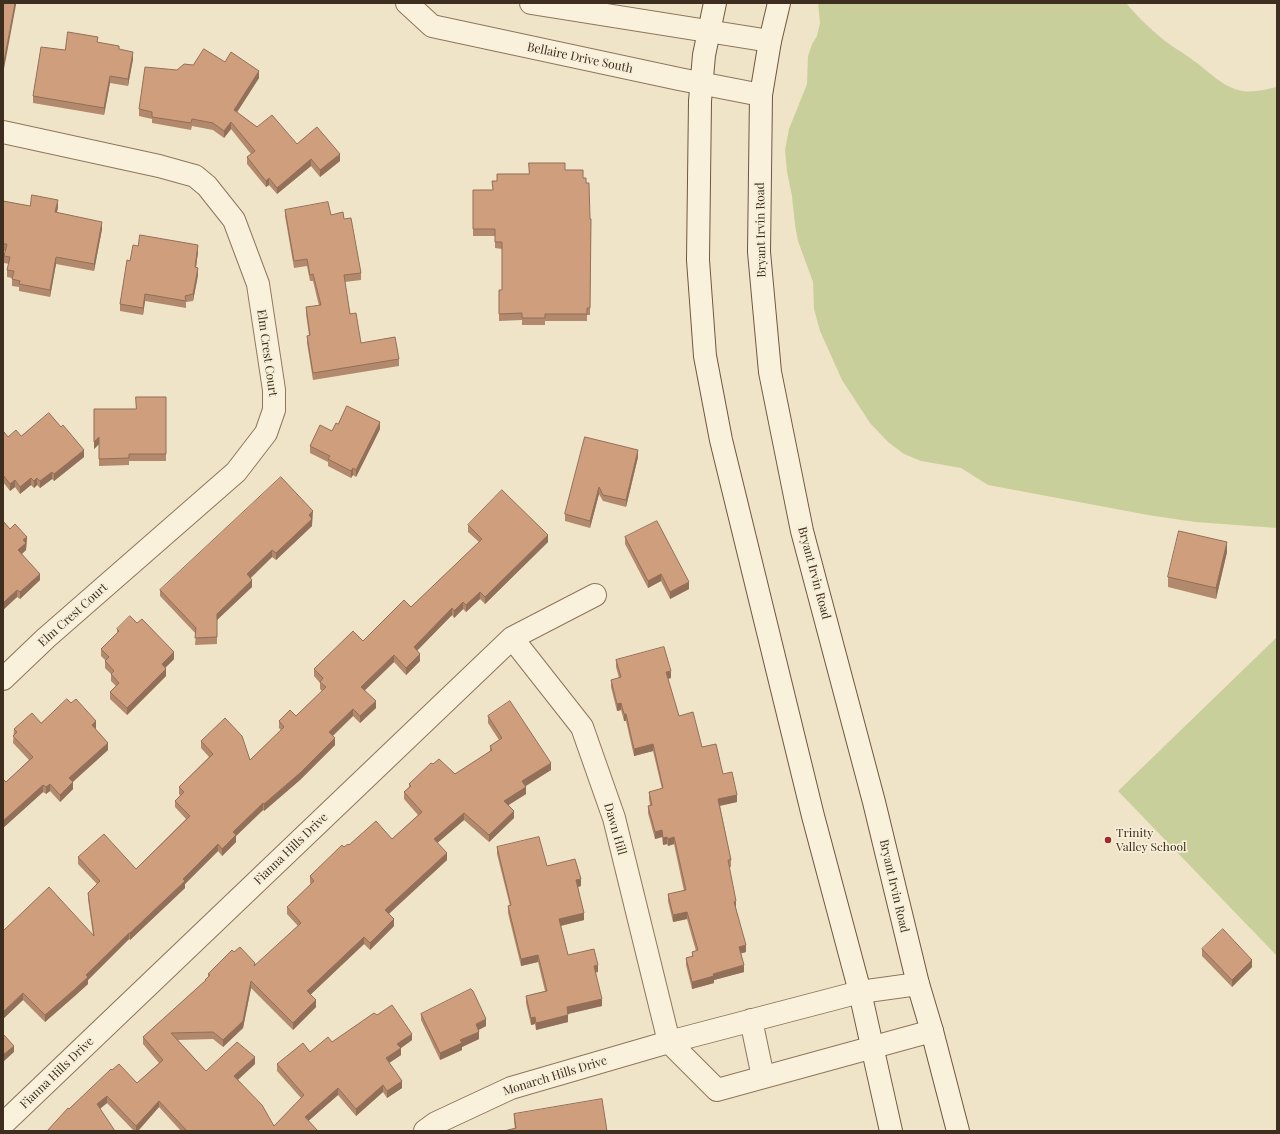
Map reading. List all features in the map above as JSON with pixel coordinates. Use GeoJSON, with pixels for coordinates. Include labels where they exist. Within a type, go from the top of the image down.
{"type":"FeatureCollection","features":[{"type":"Feature","properties":{"kind":"street","name":"Bellaire Drive South"},"geometry":{"type":"LineString","coordinates":[[407,3],[432,26],[701,84],[761,95]]}},
{"type":"Feature","properties":{"kind":"street"},"geometry":{"type":"LineString","coordinates":[[531,3],[770,41]]}},
{"type":"Feature","properties":{"kind":"street"},"geometry":{"type":"LineString","coordinates":[[715,3],[708,30],[701,84],[698,260],[705,356],[721,440],[811,808],[860,992],[891,1131]]}},
{"type":"Feature","properties":{"kind":"street","name":"Bryant Irvin Road"},"geometry":{"type":"LineString","coordinates":[[779,3],[770,41],[761,95],[759,252],[770,372],[802,531],[874,802],[918,984],[958,1131]]}},
{"type":"Feature","properties":{"kind":"street","name":"Elm Crest Court"},"geometry":{"type":"LineString","coordinates":[[3,132],[159,166],[195,176],[207,186],[234,220],[258,284],[274,390],[274,410],[266,433],[236,472],[46,638],[3,679]]}},
{"type":"Feature","properties":{"kind":"street","name":"Fianna Hills Drive"},"geometry":{"type":"LineString","coordinates":[[3,1124],[512,638],[595,595]]}},
{"type":"Feature","properties":{"kind":"street","name":"Dawn Hill"},"geometry":{"type":"LineString","coordinates":[[512,638],[582,727],[614,818],[669,1042]]}},
{"type":"Feature","properties":{"kind":"street","name":"Monarch Hills Drive"},"geometry":{"type":"LineString","coordinates":[[434,1128],[511,1088],[669,1042],[860,992],[918,984]]}},
{"type":"Feature","properties":{"kind":"street"},"geometry":{"type":"LineString","coordinates":[[751,1020],[763,1077]]}},
{"type":"Feature","properties":{"kind":"street"},"geometry":{"type":"LineString","coordinates":[[669,1042],[717,1090],[932,1031]]}},
{"type":"Feature","properties":{"kind":"green space"},"geometry":{"type":"Polygon","coordinates":[[[818,3],[1126,3],[1163,40],[1229,87],[1251,92],[1277,87],[1277,528],[1195,522],[1148,515],[988,485],[961,468],[921,461],[904,454],[888,442],[870,423],[842,380],[820,331],[814,309],[813,282],[798,241],[787,172],[785,150],[789,129],[807,84],[808,56],[812,44],[817,36],[820,23],[818,3]]]}},
{"type":"Feature","properties":{"kind":"green space"},"geometry":{"type":"Polygon","coordinates":[[[1277,637],[1277,956],[1118,791],[1277,637]]]}},
{"type":"Feature","properties":{"kind":"building"},"geometry":{"type":"Polygon","coordinates":[[[3,3],[15,3],[3,67],[3,3]]]}},
{"type":"Feature","properties":{"kind":"building"},"geometry":{"type":"Polygon","coordinates":[[[68,32],[98,37],[97,42],[119,46],[119,49],[133,52],[128,79],[110,76],[104,108],[33,96],[41,47],[65,50],[68,32]]]}},
{"type":"Feature","properties":{"kind":"building"},"geometry":{"type":"Polygon","coordinates":[[[204,49],[225,62],[231,52],[259,71],[234,110],[257,127],[272,115],[297,144],[317,127],[340,154],[320,170],[311,159],[277,188],[269,178],[266,181],[247,157],[255,151],[231,122],[224,131],[213,123],[192,119],[191,123],[152,117],[152,112],[139,109],[145,67],[177,70],[184,64],[193,65],[204,49]]]}},
{"type":"Feature","properties":{"kind":"building"},"geometry":{"type":"Polygon","coordinates":[[[529,163],[565,163],[565,170],[583,170],[583,178],[586,178],[586,183],[589,183],[591,219],[590,308],[587,308],[587,314],[545,314],[545,318],[522,318],[522,313],[499,314],[499,290],[502,290],[502,242],[495,242],[495,229],[473,229],[473,190],[493,190],[492,181],[497,181],[497,174],[529,174],[529,163]]]}},
{"type":"Feature","properties":{"kind":"building"},"geometry":{"type":"Polygon","coordinates":[[[32,195],[58,200],[55,212],[102,222],[94,264],[56,257],[50,290],[19,284],[20,281],[12,279],[14,271],[7,270],[10,257],[4,256],[7,244],[3,244],[3,201],[30,206],[32,195]]]}},
{"type":"Feature","properties":{"kind":"building"},"geometry":{"type":"Polygon","coordinates":[[[328,202],[331,215],[343,212],[344,219],[351,218],[361,273],[344,275],[350,314],[356,313],[361,343],[395,337],[399,359],[313,373],[307,336],[310,335],[306,307],[321,305],[313,274],[310,275],[307,259],[294,261],[285,210],[328,202]]]}},
{"type":"Feature","properties":{"kind":"building"},"geometry":{"type":"Polygon","coordinates":[[[140,235],[198,245],[195,267],[198,268],[193,294],[185,296],[186,301],[145,294],[143,308],[120,304],[127,260],[130,261],[133,245],[138,246],[140,235]]]}},
{"type":"Feature","properties":{"kind":"building"},"geometry":{"type":"Polygon","coordinates":[[[136,397],[166,397],[166,454],[129,454],[129,458],[99,459],[99,437],[94,442],[94,409],[136,409],[136,397]]]}},
{"type":"Feature","properties":{"kind":"building"},"geometry":{"type":"Polygon","coordinates":[[[347,406],[380,422],[356,470],[353,468],[351,471],[328,459],[330,456],[310,446],[320,425],[332,431],[336,423],[338,424],[347,406]]]}},
{"type":"Feature","properties":{"kind":"building"},"geometry":{"type":"Polygon","coordinates":[[[49,413],[61,427],[63,425],[84,450],[54,474],[52,472],[40,481],[37,478],[34,481],[31,478],[20,487],[15,480],[10,484],[3,475],[3,433],[4,432],[8,437],[16,430],[21,436],[49,413]]]}},
{"type":"Feature","properties":{"kind":"building"},"geometry":{"type":"Polygon","coordinates":[[[585,437],[638,450],[626,500],[603,495],[599,487],[590,521],[565,514],[585,437]]]}},
{"type":"Feature","properties":{"kind":"building"},"geometry":{"type":"Polygon","coordinates":[[[281,477],[313,511],[309,515],[312,519],[276,553],[272,550],[247,574],[252,580],[217,614],[217,637],[195,638],[196,628],[160,590],[281,477]]]}},
{"type":"Feature","properties":{"kind":"building"},"geometry":{"type":"Polygon","coordinates":[[[502,490],[548,535],[485,597],[480,592],[466,605],[463,602],[454,611],[452,608],[414,647],[420,654],[406,668],[394,655],[361,687],[376,701],[360,716],[353,709],[329,732],[335,738],[300,773],[264,804],[263,803],[233,832],[236,835],[222,849],[218,844],[183,879],[185,881],[86,975],[88,977],[75,989],[45,1015],[23,993],[3,1012],[3,931],[49,887],[94,936],[88,893],[100,881],[78,857],[104,834],[136,869],[190,816],[175,801],[184,792],[179,787],[213,754],[201,741],[225,718],[242,736],[250,760],[284,727],[279,721],[290,710],[296,716],[326,687],[320,682],[323,678],[314,669],[353,631],[363,641],[404,600],[411,607],[482,539],[468,525],[502,490]]]}},
{"type":"Feature","properties":{"kind":"building"},"geometry":{"type":"Polygon","coordinates":[[[3,521],[10,529],[15,524],[27,537],[23,540],[26,543],[18,550],[40,574],[20,592],[17,590],[3,603],[3,521]]]}},
{"type":"Feature","properties":{"kind":"building"},"geometry":{"type":"Polygon","coordinates":[[[657,521],[689,582],[670,592],[661,574],[648,581],[625,537],[657,521]]]}},
{"type":"Feature","properties":{"kind":"building"},"geometry":{"type":"Polygon","coordinates":[[[1179,531],[1227,542],[1216,588],[1168,577],[1179,531]]]}},
{"type":"Feature","properties":{"kind":"building"},"geometry":{"type":"Polygon","coordinates":[[[130,616],[137,623],[142,619],[174,652],[162,664],[166,669],[127,708],[110,692],[119,683],[111,674],[114,671],[105,661],[109,657],[101,649],[119,631],[117,629],[130,616]]]}},
{"type":"Feature","properties":{"kind":"building"},"geometry":{"type":"Polygon","coordinates":[[[664,647],[671,671],[666,672],[679,716],[693,712],[702,747],[716,744],[723,774],[732,772],[737,795],[718,799],[731,860],[728,860],[736,901],[734,902],[746,945],[739,947],[744,965],[692,982],[686,958],[693,956],[692,952],[698,950],[687,912],[673,915],[668,894],[686,890],[674,837],[668,839],[667,837],[663,838],[662,830],[655,832],[648,806],[652,805],[649,792],[663,788],[653,744],[634,749],[626,714],[624,714],[621,703],[617,704],[611,680],[621,677],[616,660],[664,647]]]}},
{"type":"Feature","properties":{"kind":"building"},"geometry":{"type":"Polygon","coordinates":[[[67,699],[71,703],[76,699],[96,721],[92,725],[108,743],[69,778],[73,782],[60,795],[50,784],[46,787],[43,785],[3,821],[3,779],[6,782],[33,757],[13,736],[17,732],[14,729],[32,713],[41,723],[67,699]]]}},
{"type":"Feature","properties":{"kind":"building"},"geometry":{"type":"Polygon","coordinates":[[[510,701],[551,763],[522,781],[526,787],[504,801],[514,811],[489,835],[464,813],[434,839],[447,853],[385,910],[394,919],[370,943],[364,937],[307,991],[316,1000],[293,1023],[251,981],[243,1021],[223,1040],[213,1032],[171,1033],[206,1071],[237,1042],[255,1057],[234,1076],[262,1105],[274,1126],[304,1095],[277,1064],[303,1043],[310,1052],[328,1037],[332,1042],[374,1013],[377,1015],[392,1005],[412,1034],[397,1044],[401,1048],[386,1058],[402,1081],[387,1091],[383,1085],[356,1109],[338,1088],[305,1117],[318,1131],[187,1131],[159,1101],[136,1126],[107,1096],[97,1104],[115,1131],[47,1131],[68,1108],[69,1109],[111,1069],[112,1070],[119,1064],[137,1083],[163,1060],[143,1037],[206,980],[210,975],[208,974],[232,950],[234,952],[240,947],[255,963],[254,966],[301,923],[287,907],[314,881],[310,876],[342,845],[344,847],[348,844],[349,845],[376,821],[392,839],[422,812],[404,792],[411,786],[409,784],[431,763],[433,764],[439,759],[455,774],[492,750],[490,746],[502,738],[488,716],[510,701]]]}},
{"type":"Feature","properties":{"kind":"building"},"geometry":{"type":"Polygon","coordinates":[[[539,837],[547,866],[575,859],[581,879],[576,880],[584,913],[559,919],[568,955],[594,949],[598,965],[594,966],[602,999],[567,1007],[568,1015],[536,1023],[535,1017],[531,1018],[526,996],[547,991],[538,955],[521,959],[508,906],[511,905],[497,847],[539,837]]]}},
{"type":"Feature","properties":{"kind":"building"},"geometry":{"type":"Polygon","coordinates":[[[1223,929],[1252,960],[1232,980],[1202,949],[1223,929]]]}},
{"type":"Feature","properties":{"kind":"building"},"geometry":{"type":"Polygon","coordinates":[[[471,989],[486,1019],[476,1024],[479,1032],[460,1040],[462,1043],[440,1053],[421,1014],[471,989]]]}},
{"type":"Feature","properties":{"kind":"building"},"geometry":{"type":"Polygon","coordinates":[[[3,1034],[14,1046],[3,1055],[3,1034]]]}},
{"type":"Feature","properties":{"kind":"building"},"geometry":{"type":"Polygon","coordinates":[[[602,1099],[607,1131],[504,1131],[516,1128],[514,1114],[602,1099]]]}},
{"type":"Feature","properties":{"kind":"place","name":"Trinity Valley School"},"geometry":{"type":"Point","coordinates":[1108,840]}}]}
